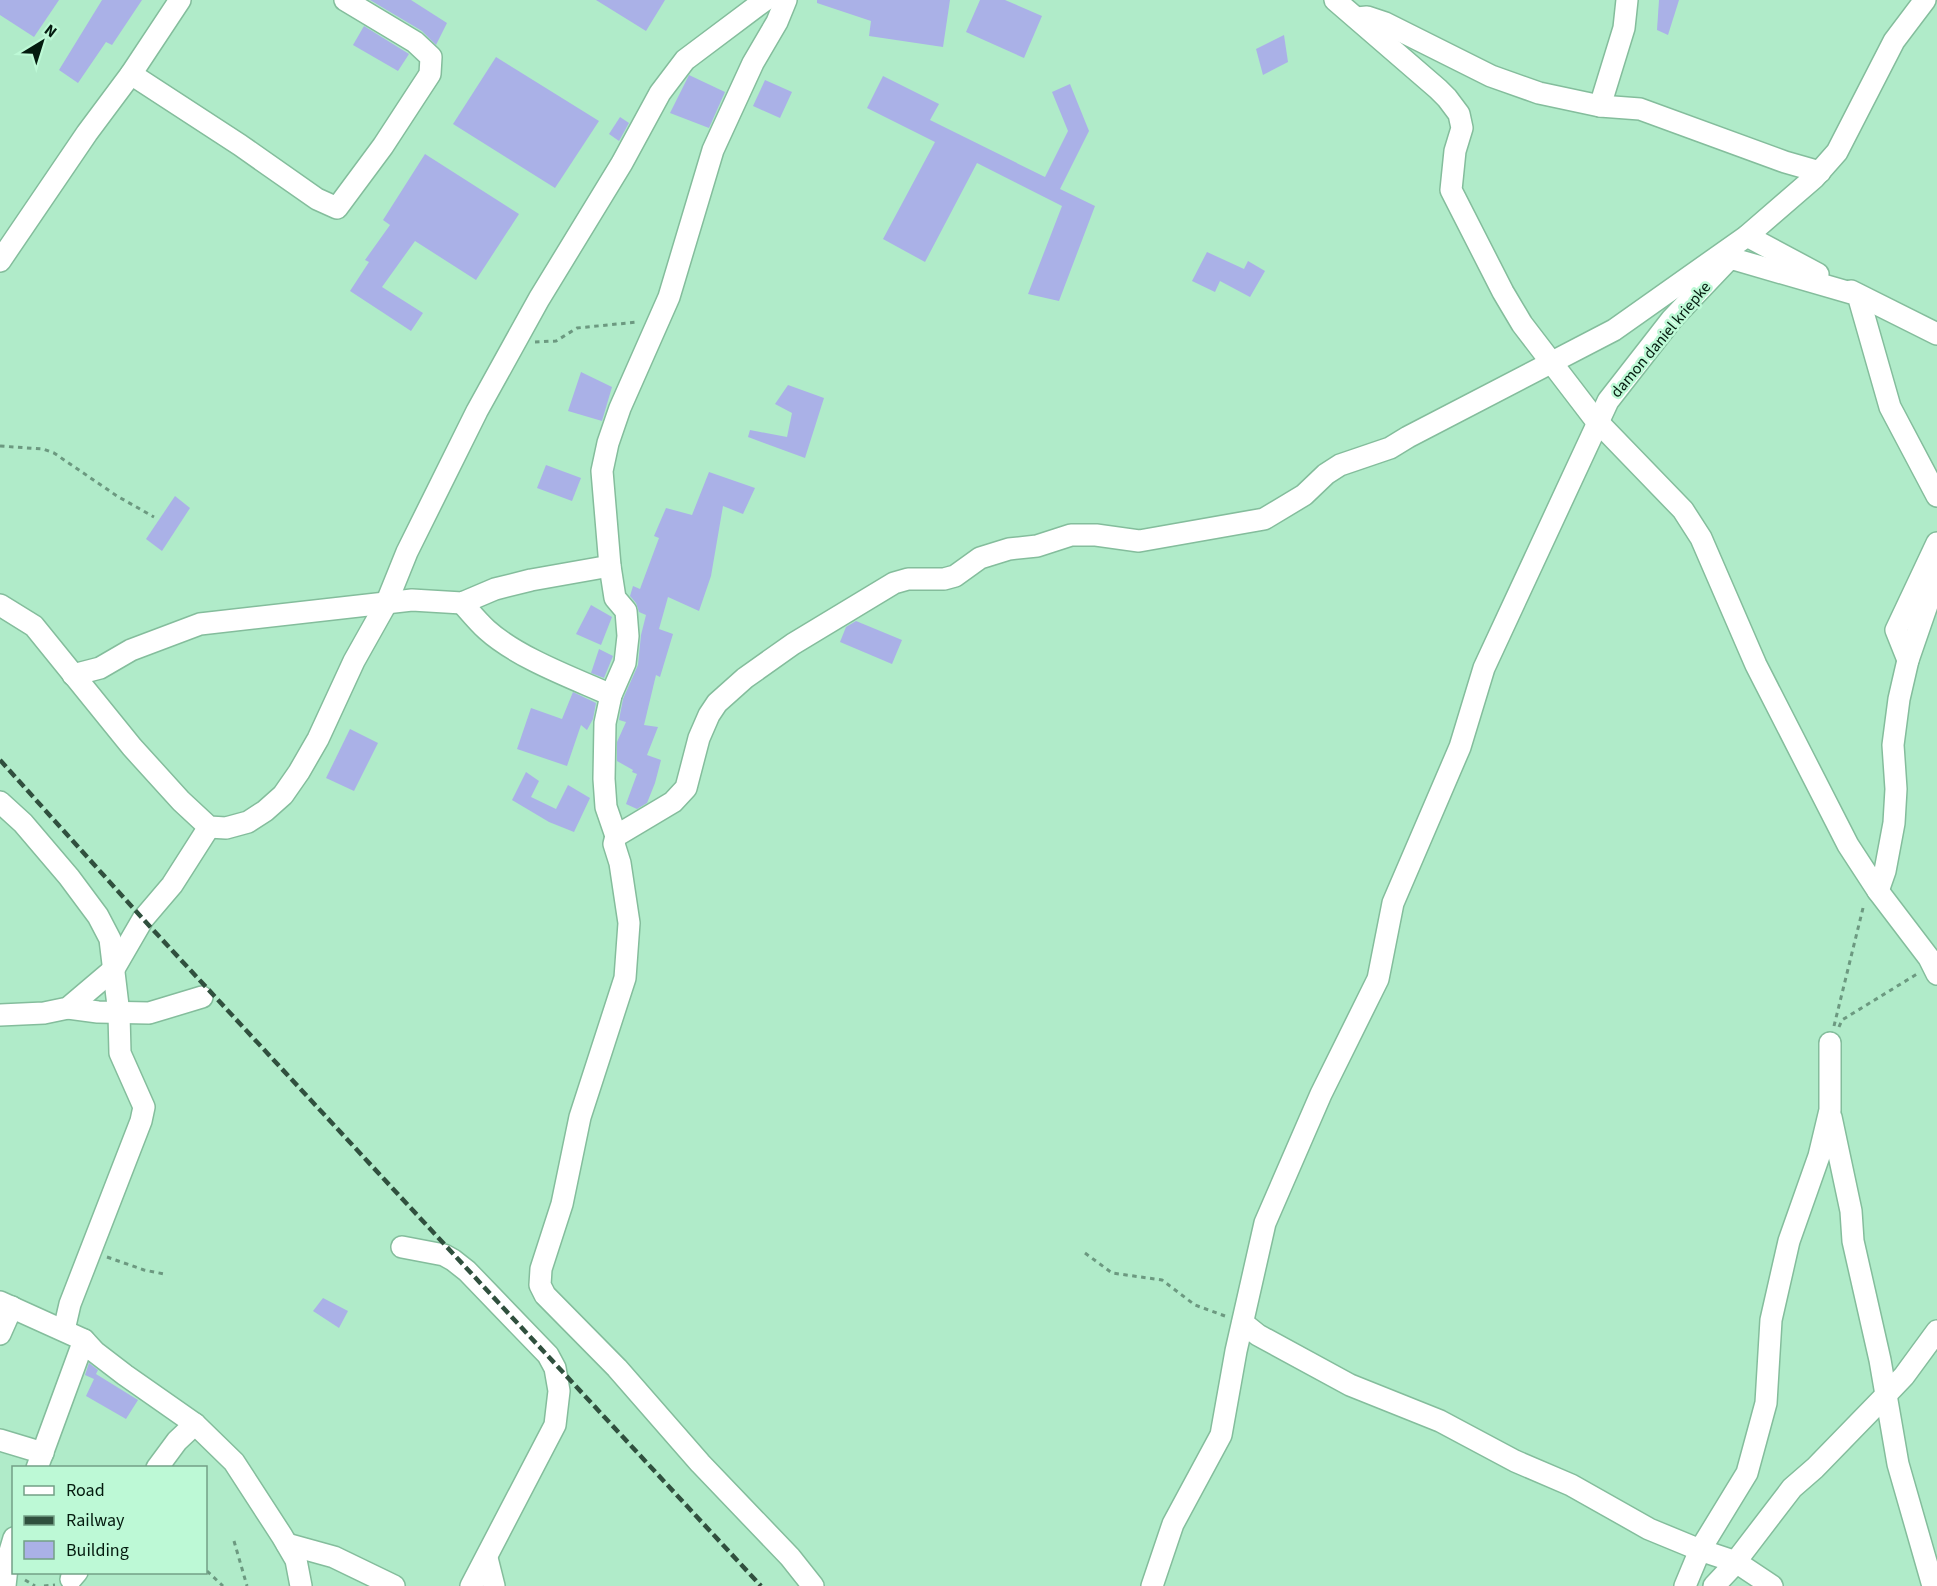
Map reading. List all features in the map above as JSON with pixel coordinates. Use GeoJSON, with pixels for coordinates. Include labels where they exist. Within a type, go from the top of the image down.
{"type":"FeatureCollection","features":[{"type":"Feature","properties":{"kind":"street"},"geometry":{"type":"LineString","coordinates":[[0,261],[180,0]]}},
{"type":"Feature","properties":{"kind":"street"},"geometry":{"type":"LineString","coordinates":[[131,74],[240,145],[317,199],[336,208],[383,146],[430,74],[431,57],[416,42],[345,0]]}},
{"type":"Feature","properties":{"kind":"street"},"geometry":{"type":"LineString","coordinates":[[0,605],[34,626],[132,747],[181,801],[209,827],[226,828],[248,822],[283,795],[318,739],[354,662],[386,604],[407,552],[477,411],[622,163],[660,93],[686,60],[765,0]]}},
{"type":"Feature","properties":{"kind":"street"},"geometry":{"type":"LineString","coordinates":[[786,0],[777,22],[753,63],[713,150],[669,297],[621,408],[608,443],[602,471],[615,598],[626,611],[628,636],[624,663],[611,695],[605,723],[604,779],[606,807],[616,836],[614,844],[620,864],[629,923],[625,978],[580,1117],[561,1204],[541,1269],[540,1285],[545,1295],[617,1368],[700,1463],[790,1557],[813,1586]]}},
{"type":"Feature","properties":{"kind":"street"},"geometry":{"type":"LineString","coordinates":[[1335,0],[1448,98],[1459,114],[1462,128],[1453,158],[1451,190],[1503,292],[1522,324],[1598,423],[1683,510],[1701,538],[1756,665],[1848,845],[1878,891],[1935,969]]}},
{"type":"Feature","properties":{"kind":"street"},"geometry":{"type":"LineString","coordinates":[[1600,106],[1624,28],[1628,0]]}},
{"type":"Feature","properties":{"kind":"street"},"geometry":{"type":"LineString","coordinates":[[616,836],[665,808],[686,788],[699,738],[717,703],[745,678],[793,644],[894,583],[908,579],[944,579],[954,576],[980,558],[1009,549],[1037,546],[1071,535],[1096,535],[1140,541],[1264,519],[1304,495],[1326,474],[1340,465],[1390,448],[1614,330],[1747,236],[1820,172],[1837,152],[1894,41],[1925,0]]}},
{"type":"Feature","properties":{"kind":"street"},"geometry":{"type":"LineString","coordinates":[[1354,18],[1367,17],[1385,22],[1447,55],[1502,80],[1539,93],[1600,106],[1640,109],[1775,159],[1820,172]]}},
{"type":"Feature","properties":{"kind":"street"},"geometry":{"type":"LineString","coordinates":[[1747,236],[1937,334]]}},
{"type":"Feature","properties":{"kind":"street","name":"damon daniel kriepke"},"geometry":{"type":"LineString","coordinates":[[1152,1586],[1173,1524],[1221,1435],[1242,1323],[1265,1223],[1321,1094],[1378,979],[1393,903],[1460,747],[1484,668],[1608,401],[1665,328],[1730,258],[1858,295]]}},
{"type":"Feature","properties":{"kind":"street"},"geometry":{"type":"LineString","coordinates":[[1858,295],[1890,407],[1937,496]]}},
{"type":"Feature","properties":{"kind":"street"},"geometry":{"type":"LineString","coordinates":[[1908,660],[1896,630],[1937,543]]}},
{"type":"Feature","properties":{"kind":"street"},"geometry":{"type":"LineString","coordinates":[[74,675],[100,668],[131,650],[200,624],[412,600],[462,603],[495,589],[522,582],[610,566]]}},
{"type":"Feature","properties":{"kind":"street"},"geometry":{"type":"LineString","coordinates":[[1878,891],[1885,871],[1894,823],[1896,789],[1893,745],[1899,699],[1908,660],[1937,576]]}},
{"type":"Feature","properties":{"kind":"street"},"geometry":{"type":"LineString","coordinates":[[462,603],[488,631],[515,649],[560,673],[611,695]]}},
{"type":"Feature","properties":{"kind":"street"},"geometry":{"type":"LineString","coordinates":[[0,802],[23,823],[69,876],[99,916],[110,939],[119,1014],[120,1053],[144,1107],[141,1122],[70,1304],[64,1330]]}},
{"type":"Feature","properties":{"kind":"street"},"geometry":{"type":"LineString","coordinates":[[68,1008],[114,969],[143,919],[172,885],[209,827]]}},
{"type":"Feature","properties":{"kind":"street"},"geometry":{"type":"LineString","coordinates":[[0,1015],[44,1013],[68,1008],[119,1014],[149,1013],[202,997]]}},
{"type":"Feature","properties":{"kind":"street"},"geometry":{"type":"LineString","coordinates":[[1830,1043],[1830,1110],[1851,1211],[1853,1242],[1880,1360],[1898,1464],[1933,1586]]}},
{"type":"Feature","properties":{"kind":"street"},"geometry":{"type":"LineString","coordinates":[[1685,1586],[1700,1550],[1747,1473],[1766,1403],[1771,1320],[1789,1241],[1819,1156],[1830,1110]]}},
{"type":"Feature","properties":{"kind":"street"},"geometry":{"type":"LineString","coordinates":[[402,1247],[444,1255],[467,1271],[548,1355],[555,1368],[559,1391],[555,1425],[471,1586]]}},
{"type":"Feature","properties":{"kind":"street"},"geometry":{"type":"LineString","coordinates":[[0,1334],[6,1304],[84,1340],[95,1352],[125,1375],[195,1424],[234,1462],[296,1560],[301,1586]]}},
{"type":"Feature","properties":{"kind":"street"},"geometry":{"type":"LineString","coordinates":[[1242,1323],[1258,1335],[1350,1385],[1440,1421],[1515,1461],[1571,1485],[1649,1529],[1736,1562],[1772,1586]]}},
{"type":"Feature","properties":{"kind":"street"},"geometry":{"type":"LineString","coordinates":[[1714,1586],[1736,1562],[1792,1488],[1815,1468],[1904,1376],[1937,1331]]}},
{"type":"Feature","properties":{"kind":"street"},"geometry":{"type":"LineString","coordinates":[[0,1440],[40,1460],[65,1386],[84,1340]]}},
{"type":"Feature","properties":{"kind":"street"},"geometry":{"type":"LineString","coordinates":[[158,1466],[177,1441],[195,1424]]}},
{"type":"Feature","properties":{"kind":"street"},"geometry":{"type":"LineString","coordinates":[[287,1544],[334,1557],[394,1586]]}},
{"type":"Feature","properties":{"kind":"street"},"geometry":{"type":"LineString","coordinates":[[5,1586],[12,1545]]}},
{"type":"Feature","properties":{"kind":"street"},"geometry":{"type":"LineString","coordinates":[[487,1558],[494,1586]]}},
{"type":"Feature","properties":{"kind":"path"},"geometry":{"type":"LineString","coordinates":[[515,343],[556,341],[577,328],[658,320]]}},
{"type":"Feature","properties":{"kind":"path"},"geometry":{"type":"LineString","coordinates":[[0,446],[43,449],[54,453],[117,496],[154,517]]}},
{"type":"Feature","properties":{"kind":"path"},"geometry":{"type":"LineString","coordinates":[[1830,1043],[1864,902],[1878,891]]}},
{"type":"Feature","properties":{"kind":"path"},"geometry":{"type":"LineString","coordinates":[[1830,1043],[1842,1020],[1935,969]]}},
{"type":"Feature","properties":{"kind":"path"},"geometry":{"type":"LineString","coordinates":[[91,1252],[144,1270],[164,1274]]}},
{"type":"Feature","properties":{"kind":"path"},"geometry":{"type":"LineString","coordinates":[[1085,1253],[1112,1273],[1162,1280],[1195,1305],[1242,1323]]}},
{"type":"Feature","properties":{"kind":"path"},"geometry":{"type":"LineString","coordinates":[[234,1541],[247,1586]]}},
{"type":"Feature","properties":{"kind":"path"},"geometry":{"type":"LineString","coordinates":[[207,1571],[223,1586]]}},
{"type":"Feature","properties":{"kind":"building"},"geometry":{"type":"Polygon","coordinates":[[[0,0],[59,0],[34,37],[0,15],[0,0]]]}},
{"type":"Feature","properties":{"kind":"building"},"geometry":{"type":"Polygon","coordinates":[[[102,0],[142,0],[112,45],[106,42],[78,83],[59,70],[102,0]]]}},
{"type":"Feature","properties":{"kind":"building"},"geometry":{"type":"Polygon","coordinates":[[[370,0],[411,0],[447,23],[436,45],[422,31],[370,0]]]}},
{"type":"Feature","properties":{"kind":"building"},"geometry":{"type":"Polygon","coordinates":[[[596,0],[665,0],[646,31],[596,0]]]}},
{"type":"Feature","properties":{"kind":"building"},"geometry":{"type":"Polygon","coordinates":[[[817,0],[950,0],[943,47],[869,36],[871,21],[817,3],[817,0]]]}},
{"type":"Feature","properties":{"kind":"building"},"geometry":{"type":"Polygon","coordinates":[[[980,0],[1005,0],[1042,16],[1024,58],[966,32],[980,0]]]}},
{"type":"Feature","properties":{"kind":"building"},"geometry":{"type":"Polygon","coordinates":[[[1659,0],[1679,0],[1668,35],[1657,30],[1659,0]]]}},
{"type":"Feature","properties":{"kind":"building"},"geometry":{"type":"Polygon","coordinates":[[[364,26],[409,54],[398,71],[353,45],[364,26]]]}},
{"type":"Feature","properties":{"kind":"building"},"geometry":{"type":"Polygon","coordinates":[[[1284,35],[1288,62],[1263,75],[1256,49],[1284,35]]]}},
{"type":"Feature","properties":{"kind":"building"},"geometry":{"type":"Polygon","coordinates":[[[496,57],[599,121],[555,188],[453,124],[496,57]]]}},
{"type":"Feature","properties":{"kind":"building"},"geometry":{"type":"Polygon","coordinates":[[[689,75],[725,92],[709,128],[670,113],[689,75]]]}},
{"type":"Feature","properties":{"kind":"building"},"geometry":{"type":"Polygon","coordinates":[[[883,76],[939,104],[930,120],[1045,177],[1068,131],[1052,92],[1070,84],[1089,131],[1060,189],[1095,206],[1059,301],[1028,294],[1062,206],[977,163],[925,262],[883,239],[935,142],[867,108],[883,76]]]}},
{"type":"Feature","properties":{"kind":"building"},"geometry":{"type":"Polygon","coordinates":[[[765,80],[792,92],[780,118],[753,106],[765,80]]]}},
{"type":"Feature","properties":{"kind":"building"},"geometry":{"type":"Polygon","coordinates":[[[620,117],[629,123],[619,141],[609,134],[620,117]]]}},
{"type":"Feature","properties":{"kind":"building"},"geometry":{"type":"Polygon","coordinates":[[[425,154],[519,214],[476,280],[415,241],[382,287],[423,313],[411,331],[350,291],[369,262],[365,260],[390,225],[383,220],[425,154]]]}},
{"type":"Feature","properties":{"kind":"building"},"geometry":{"type":"Polygon","coordinates":[[[1207,252],[1244,269],[1248,261],[1265,271],[1250,297],[1220,281],[1215,292],[1192,281],[1207,252]]]}},
{"type":"Feature","properties":{"kind":"building"},"geometry":{"type":"Polygon","coordinates":[[[581,372],[612,387],[602,421],[568,411],[581,372]]]}},
{"type":"Feature","properties":{"kind":"building"},"geometry":{"type":"Polygon","coordinates":[[[788,385],[824,398],[805,458],[748,437],[750,430],[787,437],[792,413],[775,404],[788,385]]]}},
{"type":"Feature","properties":{"kind":"building"},"geometry":{"type":"Polygon","coordinates":[[[546,465],[581,478],[572,501],[537,488],[546,465]]]}},
{"type":"Feature","properties":{"kind":"building"},"geometry":{"type":"Polygon","coordinates":[[[709,472],[755,488],[743,514],[723,506],[711,576],[699,611],[668,597],[659,629],[673,634],[660,677],[656,675],[644,725],[658,727],[647,755],[661,760],[647,803],[637,809],[626,804],[637,774],[617,761],[617,742],[626,722],[619,720],[623,699],[638,665],[646,615],[639,612],[630,596],[633,586],[640,589],[659,538],[654,536],[666,508],[692,515],[709,472]]]}},
{"type":"Feature","properties":{"kind":"building"},"geometry":{"type":"Polygon","coordinates":[[[175,496],[190,508],[162,551],[146,539],[175,496]]]}},
{"type":"Feature","properties":{"kind":"building"},"geometry":{"type":"Polygon","coordinates":[[[591,605],[612,617],[601,645],[576,634],[591,605]]]}},
{"type":"Feature","properties":{"kind":"building"},"geometry":{"type":"Polygon","coordinates":[[[856,621],[902,640],[892,664],[840,642],[846,627],[856,621]]]}},
{"type":"Feature","properties":{"kind":"building"},"geometry":{"type":"Polygon","coordinates":[[[599,649],[613,656],[604,678],[591,673],[599,649]]]}},
{"type":"Feature","properties":{"kind":"building"},"geometry":{"type":"Polygon","coordinates":[[[573,692],[596,703],[593,719],[587,730],[581,725],[567,766],[517,749],[531,708],[562,719],[573,692]]]}},
{"type":"Feature","properties":{"kind":"building"},"geometry":{"type":"Polygon","coordinates":[[[350,729],[378,743],[354,791],[326,778],[350,729]]]}},
{"type":"Feature","properties":{"kind":"building"},"geometry":{"type":"Polygon","coordinates":[[[526,772],[539,781],[531,797],[556,809],[568,785],[590,798],[574,832],[549,822],[512,800],[526,772]]]}},
{"type":"Feature","properties":{"kind":"building"},"geometry":{"type":"Polygon","coordinates":[[[323,1298],[348,1311],[339,1328],[313,1311],[323,1298]]]}},
{"type":"Feature","properties":{"kind":"building"},"geometry":{"type":"Polygon","coordinates":[[[89,1363],[98,1370],[96,1374],[138,1400],[126,1419],[86,1396],[94,1379],[85,1375],[89,1363]]]}},
{"type":"Feature","properties":{"kind":"railway"},"geometry":{"type":"LineString","coordinates":[[0,760],[143,919],[761,1586]]}}]}
